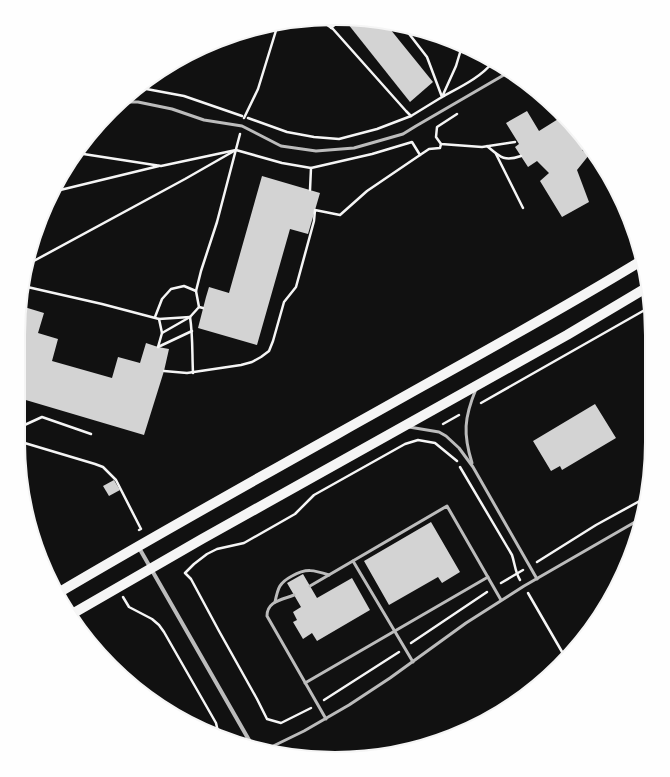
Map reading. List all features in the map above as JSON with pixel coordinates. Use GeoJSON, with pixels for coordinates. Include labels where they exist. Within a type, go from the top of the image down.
{"type":"FeatureCollection","features":[{"type":"Feature","properties":{"kind":"highway"},"geometry":{"type":"LineString","coordinates":[[63,590],[138,545],[518,333],[636,264]]}},
{"type":"Feature","properties":{"kind":"highway"},"geometry":{"type":"LineString","coordinates":[[76,612],[151,568],[567,335],[641,291]]}},
{"type":"Feature","properties":{"kind":"street"},"geometry":{"type":"LineString","coordinates":[[138,545],[249,739]]}},
{"type":"Feature","properties":{"kind":"lane"},"geometry":{"type":"LineString","coordinates":[[131,102],[172,109],[204,120],[242,126],[281,146],[316,151],[354,148],[403,134],[504,75]]}},
{"type":"Feature","properties":{"kind":"lane"},"geometry":{"type":"LineString","coordinates":[[473,467],[468,450],[466,426],[469,409],[477,385]]}},
{"type":"Feature","properties":{"kind":"lane"},"geometry":{"type":"LineString","coordinates":[[403,427],[432,430],[439,432],[452,441],[473,467],[537,579]]}},
{"type":"Feature","properties":{"kind":"lane"},"geometry":{"type":"LineString","coordinates":[[310,586],[447,506],[501,600]]}},
{"type":"Feature","properties":{"kind":"lane"},"geometry":{"type":"LineString","coordinates":[[273,746],[326,719],[413,662],[466,622],[524,586],[634,523]]}},
{"type":"Feature","properties":{"kind":"lane"},"geometry":{"type":"LineString","coordinates":[[353,561],[413,662]]}},
{"type":"Feature","properties":{"kind":"lane"},"geometry":{"type":"LineString","coordinates":[[276,602],[277,590],[280,584],[299,571],[316,571],[329,575]]}},
{"type":"Feature","properties":{"kind":"lane"},"geometry":{"type":"LineString","coordinates":[[305,683],[488,577]]}},
{"type":"Feature","properties":{"kind":"lane"},"geometry":{"type":"LineString","coordinates":[[294,595],[271,605],[267,611],[267,616],[326,719]]}},
{"type":"Feature","properties":{"kind":"path"},"geometry":{"type":"LineString","coordinates":[[328,25],[353,51],[411,116]]}},
{"type":"Feature","properties":{"kind":"path"},"geometry":{"type":"LineString","coordinates":[[331,28],[334,25]]}},
{"type":"Feature","properties":{"kind":"path"},"geometry":{"type":"LineString","coordinates":[[162,333],[190,317],[201,308],[196,291],[201,271],[217,222],[242,126],[258,89],[276,31]]}},
{"type":"Feature","properties":{"kind":"path"},"geometry":{"type":"LineString","coordinates":[[410,35],[427,57],[442,97]]}},
{"type":"Feature","properties":{"kind":"path"},"geometry":{"type":"LineString","coordinates":[[442,97],[456,66],[460,52]]}},
{"type":"Feature","properties":{"kind":"path"},"geometry":{"type":"LineString","coordinates":[[146,89],[184,96],[287,132],[314,137],[339,139],[377,129],[411,116],[479,75],[489,66]]}},
{"type":"Feature","properties":{"kind":"path"},"geometry":{"type":"LineString","coordinates":[[460,112],[437,127],[436,136],[441,144],[487,146],[515,142]]}},
{"type":"Feature","properties":{"kind":"path"},"geometry":{"type":"LineString","coordinates":[[487,146],[496,154],[505,159],[512,159],[521,156]]}},
{"type":"Feature","properties":{"kind":"path"},"geometry":{"type":"LineString","coordinates":[[62,190],[236,150]]}},
{"type":"Feature","properties":{"kind":"path"},"geometry":{"type":"LineString","coordinates":[[34,262],[185,180],[236,150]]}},
{"type":"Feature","properties":{"kind":"path"},"geometry":{"type":"LineString","coordinates":[[83,154],[161,166]]}},
{"type":"Feature","properties":{"kind":"path"},"geometry":{"type":"LineString","coordinates":[[496,154],[523,208]]}},
{"type":"Feature","properties":{"kind":"path"},"geometry":{"type":"LineString","coordinates":[[164,371],[193,373],[241,365],[252,362],[269,351],[284,302],[296,287],[314,221],[315,210],[340,215],[367,191],[420,155]]}},
{"type":"Feature","properties":{"kind":"path"},"geometry":{"type":"LineString","coordinates":[[310,190],[311,168]]}},
{"type":"Feature","properties":{"kind":"path"},"geometry":{"type":"LineString","coordinates":[[155,317],[162,299],[171,289],[184,286],[196,291]]}},
{"type":"Feature","properties":{"kind":"path"},"geometry":{"type":"LineString","coordinates":[[29,287],[159,319],[190,317]]}},
{"type":"Feature","properties":{"kind":"path"},"geometry":{"type":"LineString","coordinates":[[639,501],[596,525],[516,574],[356,680],[317,704],[281,723],[267,719],[218,631],[191,578],[184,573],[207,554],[217,549],[244,543],[295,514],[314,495],[644,311]]}},
{"type":"Feature","properties":{"kind":"path"},"geometry":{"type":"LineString","coordinates":[[190,317],[192,331],[193,373]]}},
{"type":"Feature","properties":{"kind":"path"},"geometry":{"type":"LineString","coordinates":[[159,319],[162,333],[158,347],[192,331]]}},
{"type":"Feature","properties":{"kind":"path"},"geometry":{"type":"LineString","coordinates":[[25,425],[42,417],[91,434]]}},
{"type":"Feature","properties":{"kind":"path"},"geometry":{"type":"LineString","coordinates":[[405,444],[418,440],[435,443],[457,461],[512,555],[516,574],[563,652]]}},
{"type":"Feature","properties":{"kind":"path"},"geometry":{"type":"LineString","coordinates":[[25,443],[103,467],[116,480],[141,529],[135,532]]}},
{"type":"Feature","properties":{"kind":"path"},"geometry":{"type":"LineString","coordinates":[[129,608],[152,619],[164,632],[216,723],[217,729]]}},
{"type":"Feature","properties":{"kind":"building"},"geometry":{"type":"Polygon","coordinates":[[[349,26],[391,30],[433,82],[410,102],[349,26]]]}},
{"type":"Feature","properties":{"kind":"building"},"geometry":{"type":"Polygon","coordinates":[[[527,111],[539,131],[557,120],[588,156],[577,170],[589,202],[562,217],[540,181],[549,173],[537,161],[528,167],[515,147],[519,144],[506,123],[527,111]]]}},
{"type":"Feature","properties":{"kind":"building"},"geometry":{"type":"Polygon","coordinates":[[[262,176],[320,193],[308,234],[290,229],[257,345],[198,328],[209,287],[229,293],[262,176]]]}},
{"type":"Feature","properties":{"kind":"building"},"geometry":{"type":"Polygon","coordinates":[[[27,308],[44,313],[38,333],[58,339],[52,361],[112,378],[118,357],[140,363],[146,343],[169,349],[164,371],[144,435],[25,400],[25,335],[27,308]]]}},
{"type":"Feature","properties":{"kind":"building"},"geometry":{"type":"Polygon","coordinates":[[[595,404],[616,438],[562,470],[560,466],[551,471],[533,441],[595,404]]]}},
{"type":"Feature","properties":{"kind":"building"},"geometry":{"type":"Polygon","coordinates":[[[114,480],[120,490],[109,496],[103,486],[114,480]]]}},
{"type":"Feature","properties":{"kind":"building"},"geometry":{"type":"Polygon","coordinates":[[[431,522],[460,572],[442,583],[438,577],[389,605],[364,561],[431,522]]]}},
{"type":"Feature","properties":{"kind":"building"},"geometry":{"type":"Polygon","coordinates":[[[303,574],[317,598],[352,578],[370,610],[317,641],[312,633],[303,639],[293,622],[297,620],[293,612],[301,607],[287,583],[303,574]]]}}]}
